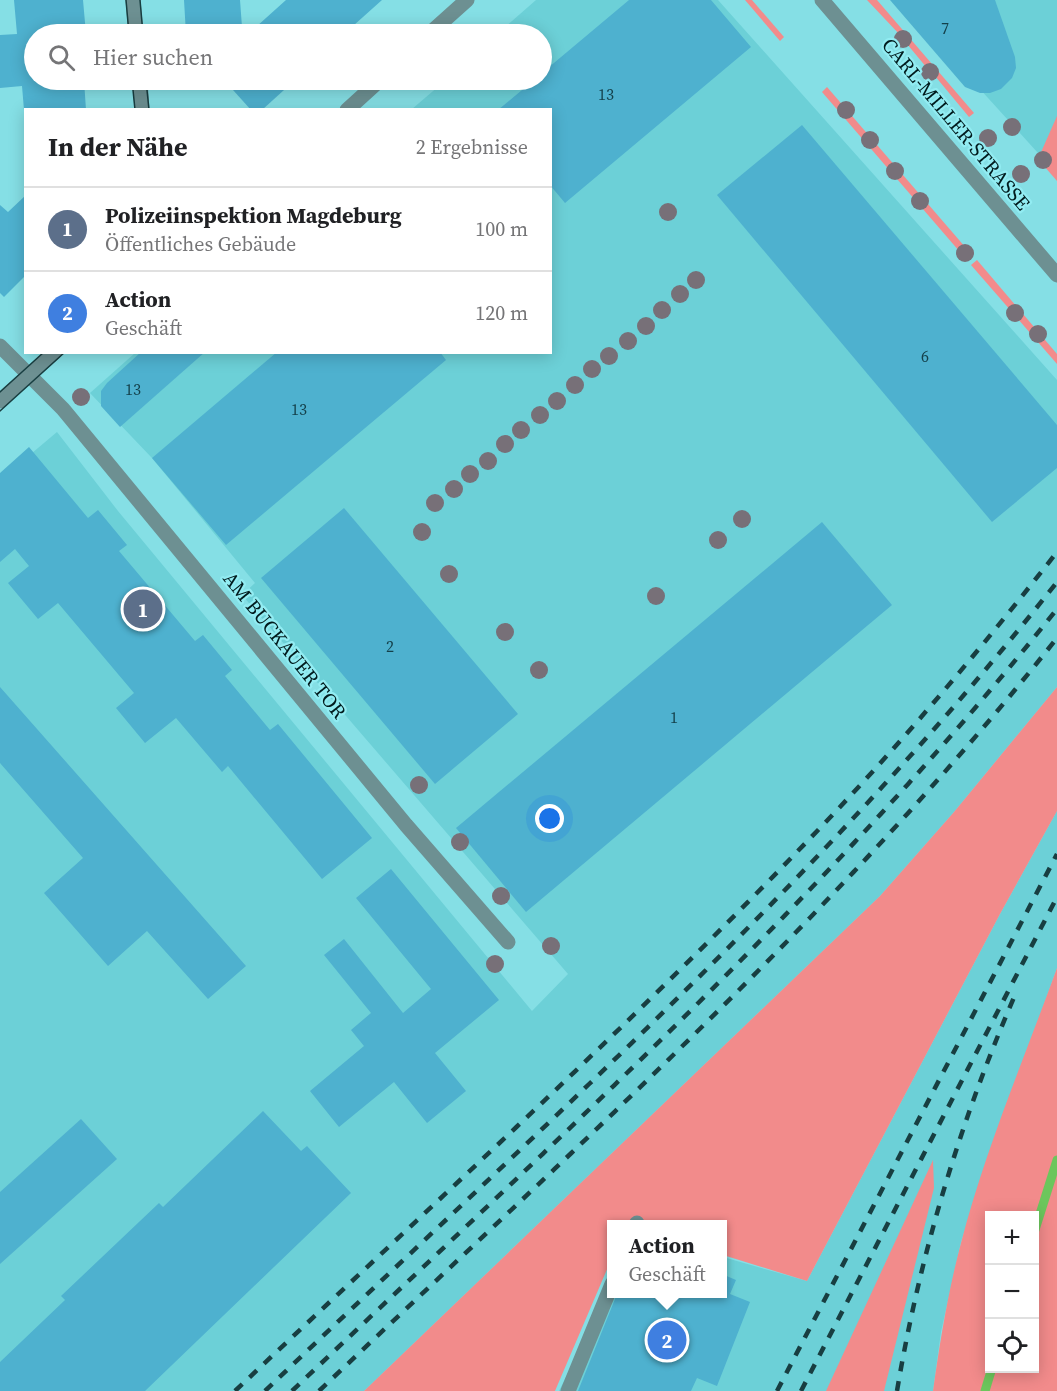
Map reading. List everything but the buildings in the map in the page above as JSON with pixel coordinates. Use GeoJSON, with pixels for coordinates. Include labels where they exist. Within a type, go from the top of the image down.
{"type":"FeatureCollection","features":[{"type":"Feature","properties":{"kind":"street"},"geometry":{"type":"LineString","coordinates":[[133,0],[135,24]]}},
{"type":"Feature","properties":{"kind":"street"},"geometry":{"type":"LineString","coordinates":[[440,24],[467,0]]}},
{"type":"Feature","properties":{"kind":"street","name":"CARL-MILLER-STRASSE"},"geometry":{"type":"LineString","coordinates":[[822,0],[1057,275]]}},
{"type":"Feature","properties":{"kind":"street"},"geometry":{"type":"LineString","coordinates":[[141,90],[142,108]]}},
{"type":"Feature","properties":{"kind":"street"},"geometry":{"type":"LineString","coordinates":[[349,108],[369,90]]}},
{"type":"Feature","properties":{"kind":"street","name":"AM BUCKAUER TOR"},"geometry":{"type":"LineString","coordinates":[[0,346],[63,409],[406,825],[508,942]]}},
{"type":"Feature","properties":{"kind":"street"},"geometry":{"type":"LineString","coordinates":[[0,401],[53,354]]}},
{"type":"Feature","properties":{"kind":"street"},"geometry":{"type":"LineString","coordinates":[[568,1391],[607,1296]]}},
{"type":"Feature","properties":{"kind":"shaded area"},"geometry":{"type":"Polygon","coordinates":[[[536,0],[718,0],[1057,380],[1057,687],[954,812],[880,896],[364,1391],[0,1391],[0,480],[57,432],[118,511],[532,1011],[568,974],[242,595],[255,583],[152,458],[90,393],[134,354],[552,354],[552,108],[413,108],[434,90],[552,90],[552,24],[508,24],[536,0]]]}},
{"type":"Feature","properties":{"kind":"shaded area"},"geometry":{"type":"Polygon","coordinates":[[[745,0],[752,0],[784,37],[780,41],[745,0]]]}},
{"type":"Feature","properties":{"kind":"shaded area"},"geometry":{"type":"Polygon","coordinates":[[[867,0],[877,0],[974,113],[969,117],[935,76],[932,77],[926,71],[927,68],[907,44],[904,45],[899,39],[901,36],[867,0]]]}},
{"type":"Feature","properties":{"kind":"shaded area"},"geometry":{"type":"Polygon","coordinates":[[[899,0],[1057,0],[1057,174],[899,0]]]}},
{"type":"Feature","properties":{"kind":"shaded area"},"geometry":{"type":"Polygon","coordinates":[[[827,87],[972,255],[966,259],[822,92],[827,87]]]}},
{"type":"Feature","properties":{"kind":"shaded area"},"geometry":{"type":"Polygon","coordinates":[[[1057,116],[1057,181],[1038,159],[1057,116]]]}},
{"type":"Feature","properties":{"kind":"shaded area"},"geometry":{"type":"Polygon","coordinates":[[[977,260],[1057,354],[1057,364],[971,265],[977,260]]]}},
{"type":"Feature","properties":{"kind":"shaded area"},"geometry":{"type":"Polygon","coordinates":[[[1057,687],[1057,811],[1000,914],[807,1281],[727,1256],[727,1220],[607,1220],[607,1269],[555,1391],[364,1391],[880,896],[954,812],[1057,687]]]}},
{"type":"Feature","properties":{"kind":"shaded area"},"geometry":{"type":"Polygon","coordinates":[[[1057,811],[1057,968],[961,1242],[941,1332],[933,1391],[559,1391],[607,1294],[607,1298],[727,1298],[727,1258],[807,1281],[1000,914],[1057,811]]]}},
{"type":"Feature","properties":{"kind":"shaded area"},"geometry":{"type":"Polygon","coordinates":[[[1057,968],[1057,1391],[933,1391],[956,1261],[993,1139],[1057,968]]]}},
{"type":"Feature","properties":{"kind":"shaded area"},"geometry":{"type":"Polygon","coordinates":[[[933,1160],[934,1188],[884,1391],[826,1391],[933,1160]]]}},
{"type":"Feature","properties":{"kind":"waterway"},"geometry":{"type":"LineString","coordinates":[[1039,1217],[1057,1160]]}},
{"type":"Feature","properties":{"kind":"waterway"},"geometry":{"type":"LineString","coordinates":[[985,1391],[990,1373]]}},
{"type":"Feature","properties":{"kind":"tram line"},"geometry":{"type":"LineString","coordinates":[[126,0],[128,24]]}},
{"type":"Feature","properties":{"kind":"tram line"},"geometry":{"type":"LineString","coordinates":[[140,0],[142,24]]}},
{"type":"Feature","properties":{"kind":"tram line"},"geometry":{"type":"LineString","coordinates":[[133,90],[135,108]]}},
{"type":"Feature","properties":{"kind":"tram line"},"geometry":{"type":"LineString","coordinates":[[147,90],[149,108]]}},
{"type":"Feature","properties":{"kind":"tram line"},"geometry":{"type":"LineString","coordinates":[[0,392],[42,354]]}},
{"type":"Feature","properties":{"kind":"tram line"},"geometry":{"type":"LineString","coordinates":[[0,411],[63,354]]}},
{"type":"Feature","properties":{"kind":"railway"},"geometry":{"type":"LineString","coordinates":[[235,1391],[541,1104],[766,883],[868,777],[924,714],[1057,552]]}},
{"type":"Feature","properties":{"kind":"railway"},"geometry":{"type":"LineString","coordinates":[[265,1391],[573,1099],[775,900],[873,797],[967,691],[1057,582]]}},
{"type":"Feature","properties":{"kind":"railway"},"geometry":{"type":"LineString","coordinates":[[292,1391],[590,1109],[784,916],[878,817],[1057,609]]}},
{"type":"Feature","properties":{"kind":"railway"},"geometry":{"type":"LineString","coordinates":[[319,1391],[607,1119],[794,934],[973,740],[1057,638]]}},
{"type":"Feature","properties":{"kind":"railway"},"geometry":{"type":"LineString","coordinates":[[777,1391],[1057,854]]}},
{"type":"Feature","properties":{"kind":"railway"},"geometry":{"type":"LineString","coordinates":[[801,1391],[1057,897]]}},
{"type":"Feature","properties":{"kind":"railway"},"geometry":{"type":"LineString","coordinates":[[897,1391],[917,1289],[944,1189],[977,1091],[1015,995]]}},
{"type":"Feature","properties":{"kind":"place","name":"Polizeiinspektion Magdeburg"},"geometry":{"type":"Point","coordinates":[143,609]}},
{"type":"Feature","properties":{"kind":"place","name":"Action"},"geometry":{"type":"Point","coordinates":[667,1340]}}]}
